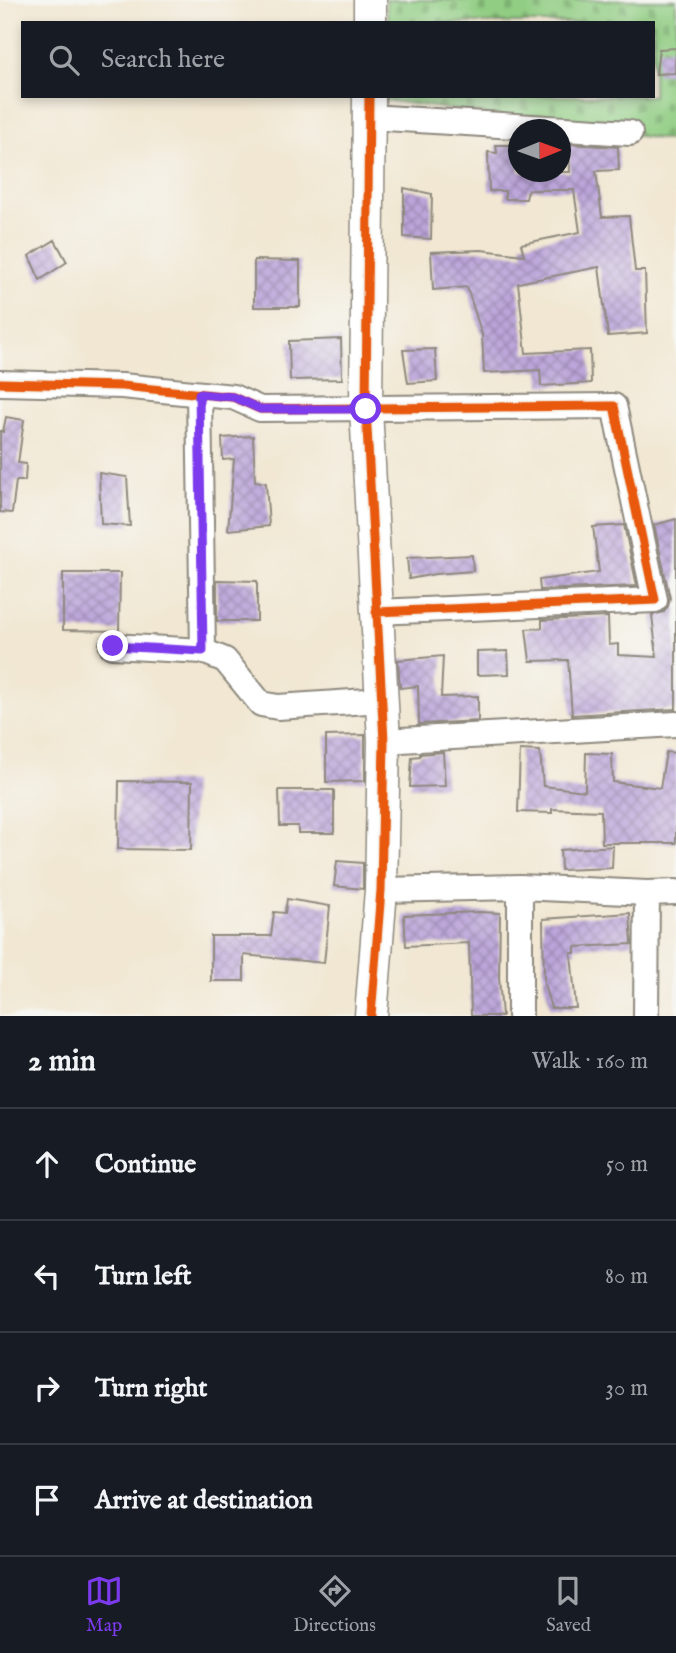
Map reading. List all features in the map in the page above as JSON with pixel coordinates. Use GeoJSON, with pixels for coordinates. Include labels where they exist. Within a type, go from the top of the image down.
{"type":"FeatureCollection","features":[{"type":"Feature","properties":{"kind":"street"},"geometry":{"type":"LineString","coordinates":[[370,0],[370,21]]}},
{"type":"Feature","properties":{"kind":"street"},"geometry":{"type":"LineString","coordinates":[[371,1016],[381,890],[384,741],[366,409],[369,107],[631,133]]}},
{"type":"Feature","properties":{"kind":"street"},"geometry":{"type":"LineString","coordinates":[[0,383],[122,386],[233,397],[260,409],[614,406],[655,600],[376,612]]}},
{"type":"Feature","properties":{"kind":"street"},"geometry":{"type":"LineString","coordinates":[[199,394],[203,651]]}},
{"type":"Feature","properties":{"kind":"street"},"geometry":{"type":"LineString","coordinates":[[113,646],[203,651],[225,660],[261,704],[278,706],[382,700]]}},
{"type":"Feature","properties":{"kind":"street"},"geometry":{"type":"LineString","coordinates":[[384,741],[676,724]]}},
{"type":"Feature","properties":{"kind":"street"},"geometry":{"type":"LineString","coordinates":[[381,890],[520,887],[676,892]]}},
{"type":"Feature","properties":{"kind":"street"},"geometry":{"type":"LineString","coordinates":[[520,887],[520,1016]]}},
{"type":"Feature","properties":{"kind":"street"},"geometry":{"type":"LineString","coordinates":[[646,1016],[647,893]]}},
{"type":"Feature","properties":{"kind":"green space"},"geometry":{"type":"Polygon","coordinates":[[[386,0],[676,0],[676,141],[571,126],[571,119],[519,119],[384,100],[655,98],[655,21],[388,21],[386,0]]]}},
{"type":"Feature","properties":{"kind":"building"},"geometry":{"type":"Polygon","coordinates":[[[676,48],[675,73],[656,74],[659,49],[676,48]]]}},
{"type":"Feature","properties":{"kind":"building"},"geometry":{"type":"Polygon","coordinates":[[[571,144],[618,147],[619,170],[596,171],[602,217],[629,216],[635,271],[645,271],[647,333],[608,336],[599,267],[518,283],[526,353],[590,350],[591,383],[541,386],[540,370],[484,373],[482,335],[467,287],[433,290],[431,252],[481,250],[524,255],[521,244],[580,232],[574,190],[528,190],[526,199],[505,199],[505,191],[489,191],[488,152],[497,153],[496,145],[508,145],[508,182],[571,182],[571,144]]]}},
{"type":"Feature","properties":{"kind":"building"},"geometry":{"type":"Polygon","coordinates":[[[404,188],[432,194],[431,239],[404,237],[404,188]]]}},
{"type":"Feature","properties":{"kind":"building"},"geometry":{"type":"Polygon","coordinates":[[[55,240],[67,262],[40,280],[29,256],[55,240]]]}},
{"type":"Feature","properties":{"kind":"building"},"geometry":{"type":"Polygon","coordinates":[[[254,260],[300,261],[300,307],[254,307],[254,260]]]}},
{"type":"Feature","properties":{"kind":"building"},"geometry":{"type":"Polygon","coordinates":[[[341,339],[342,379],[290,380],[289,341],[341,339]]]}},
{"type":"Feature","properties":{"kind":"building"},"geometry":{"type":"Polygon","coordinates":[[[435,349],[437,381],[408,383],[403,350],[435,349]]]}},
{"type":"Feature","properties":{"kind":"building"},"geometry":{"type":"Polygon","coordinates":[[[6,417],[24,420],[18,463],[26,464],[25,481],[16,481],[12,513],[0,512],[0,431],[3,432],[6,417]]]}},
{"type":"Feature","properties":{"kind":"building"},"geometry":{"type":"Polygon","coordinates":[[[253,436],[255,481],[266,483],[269,526],[228,530],[234,459],[223,460],[222,438],[253,436]]]}},
{"type":"Feature","properties":{"kind":"building"},"geometry":{"type":"Polygon","coordinates":[[[99,473],[127,477],[130,526],[101,524],[99,473]]]}},
{"type":"Feature","properties":{"kind":"building"},"geometry":{"type":"Polygon","coordinates":[[[676,519],[676,709],[572,715],[568,660],[530,661],[526,629],[542,628],[542,620],[608,617],[609,645],[618,644],[618,655],[657,657],[652,615],[664,612],[670,598],[654,525],[676,519]]]}},
{"type":"Feature","properties":{"kind":"building"},"geometry":{"type":"Polygon","coordinates":[[[624,525],[637,586],[540,590],[539,580],[599,572],[593,527],[624,525]]]}},
{"type":"Feature","properties":{"kind":"building"},"geometry":{"type":"Polygon","coordinates":[[[472,555],[473,571],[409,579],[407,558],[472,555]]]}},
{"type":"Feature","properties":{"kind":"building"},"geometry":{"type":"Polygon","coordinates":[[[63,573],[120,573],[119,631],[63,630],[63,573]]]}},
{"type":"Feature","properties":{"kind":"building"},"geometry":{"type":"Polygon","coordinates":[[[217,580],[257,581],[257,621],[217,621],[217,580]]]}},
{"type":"Feature","properties":{"kind":"building"},"geometry":{"type":"Polygon","coordinates":[[[508,651],[509,674],[477,675],[477,652],[508,651]]]}},
{"type":"Feature","properties":{"kind":"building"},"geometry":{"type":"Polygon","coordinates":[[[443,656],[441,697],[478,696],[478,721],[419,724],[418,686],[400,688],[398,660],[443,656]]]}},
{"type":"Feature","properties":{"kind":"building"},"geometry":{"type":"Polygon","coordinates":[[[365,735],[365,781],[326,782],[326,736],[365,735]]]}},
{"type":"Feature","properties":{"kind":"building"},"geometry":{"type":"Polygon","coordinates":[[[520,750],[540,751],[543,786],[585,791],[586,753],[612,754],[613,782],[660,788],[666,752],[676,753],[676,843],[602,843],[601,811],[552,809],[552,813],[518,812],[520,750]]]}},
{"type":"Feature","properties":{"kind":"building"},"geometry":{"type":"Polygon","coordinates":[[[443,752],[445,786],[410,787],[412,757],[443,752]]]}},
{"type":"Feature","properties":{"kind":"building"},"geometry":{"type":"Polygon","coordinates":[[[119,781],[192,782],[191,850],[118,849],[119,781]]]}},
{"type":"Feature","properties":{"kind":"building"},"geometry":{"type":"Polygon","coordinates":[[[279,790],[334,790],[334,833],[298,833],[298,826],[280,826],[279,790]]]}},
{"type":"Feature","properties":{"kind":"building"},"geometry":{"type":"Polygon","coordinates":[[[613,846],[612,868],[561,870],[560,850],[613,846]]]}},
{"type":"Feature","properties":{"kind":"building"},"geometry":{"type":"Polygon","coordinates":[[[337,861],[363,863],[363,889],[334,886],[337,861]]]}},
{"type":"Feature","properties":{"kind":"building"},"geometry":{"type":"Polygon","coordinates":[[[287,899],[330,906],[324,963],[244,955],[244,981],[211,981],[211,936],[271,936],[274,912],[285,913],[287,899]]]}},
{"type":"Feature","properties":{"kind":"building"},"geometry":{"type":"Polygon","coordinates":[[[500,913],[499,977],[502,1016],[471,1016],[469,943],[406,946],[404,915],[500,913]]]}},
{"type":"Feature","properties":{"kind":"building"},"geometry":{"type":"Polygon","coordinates":[[[630,913],[632,944],[575,947],[575,953],[571,953],[576,1008],[551,1008],[544,984],[543,919],[630,913]]]}},
{"type":"Feature","properties":{"kind":"cycle path"},"geometry":{"type":"LineString","coordinates":[[369,98],[366,409],[384,741],[381,890],[371,1016]]}},
{"type":"Feature","properties":{"kind":"cycle path"},"geometry":{"type":"LineString","coordinates":[[0,383],[122,386],[233,397],[260,409],[614,406],[655,600],[376,612]]}},
{"type":"Feature","properties":{"kind":"route"},"geometry":{"type":"LineString","coordinates":[[113,646],[203,651],[199,394],[233,397],[260,409],[366,409]]}}]}
